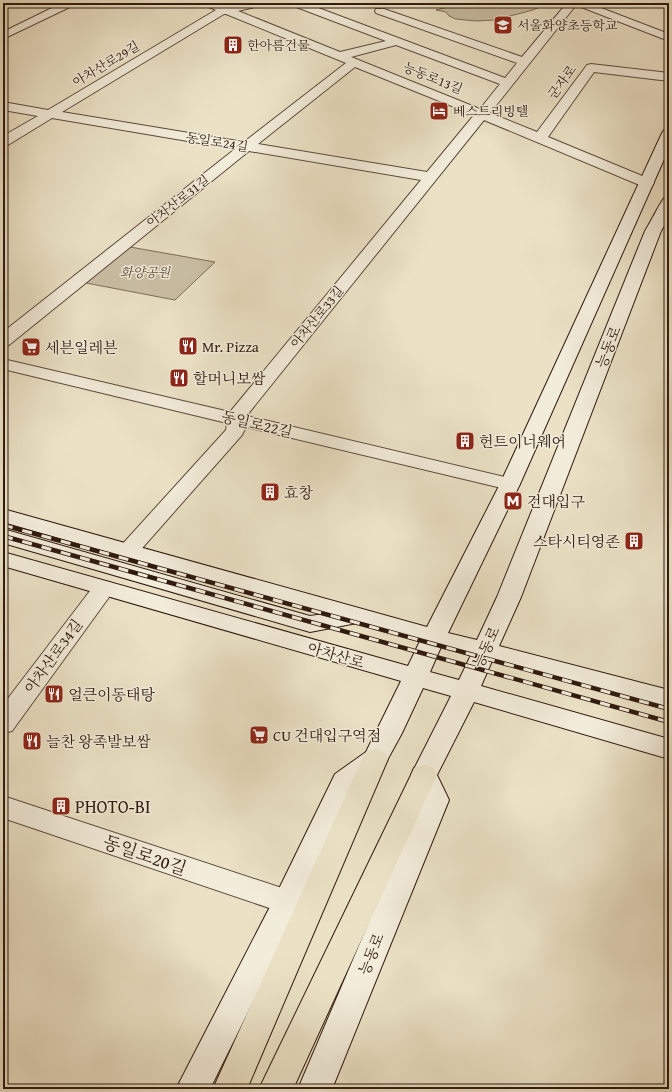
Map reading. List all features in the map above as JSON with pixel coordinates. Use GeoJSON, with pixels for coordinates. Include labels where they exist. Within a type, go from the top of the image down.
{"type":"FeatureCollection","features":[{"type":"Feature","properties":{"kind":"highway","name":"능동로"},"geometry":{"type":"LineString","coordinates":[[230,1089],[375,759]]}},
{"type":"Feature","properties":{"kind":"highway"},"geometry":{"type":"LineString","coordinates":[[276,1089],[424,775]]}},
{"type":"Feature","properties":{"kind":"street"},"geometry":{"type":"LineString","coordinates":[[3,36],[70,3]]}},
{"type":"Feature","properties":{"kind":"street","name":"능동로13길"},"geometry":{"type":"LineString","coordinates":[[208,3],[482,114],[647,183]]}},
{"type":"Feature","properties":{"kind":"street"},"geometry":{"type":"LineString","coordinates":[[224,10],[260,3]]}},
{"type":"Feature","properties":{"kind":"street"},"geometry":{"type":"LineString","coordinates":[[295,3],[507,83]]}},
{"type":"Feature","properties":{"kind":"street","name":"아차산로33길"},"geometry":{"type":"LineString","coordinates":[[129,549],[235,431],[239,413],[482,114],[523,61],[572,3]]}},
{"type":"Feature","properties":{"kind":"street"},"geometry":{"type":"LineString","coordinates":[[579,3],[669,38]]}},
{"type":"Feature","properties":{"kind":"street","name":"아차산로29길"},"geometry":{"type":"LineString","coordinates":[[3,142],[224,10]]}},
{"type":"Feature","properties":{"kind":"street"},"geometry":{"type":"LineString","coordinates":[[380,11],[523,61]]}},
{"type":"Feature","properties":{"kind":"street","name":"능동로13길"},"geometry":{"type":"LineString","coordinates":[[340,56],[436,31]]}},
{"type":"Feature","properties":{"kind":"street","name":"아차산로31길"},"geometry":{"type":"LineString","coordinates":[[3,340],[354,62]]}},
{"type":"Feature","properties":{"kind":"street","name":"군자로"},"geometry":{"type":"LineString","coordinates":[[540,138],[591,68],[669,77]]}},
{"type":"Feature","properties":{"kind":"street","name":"동일로24길"},"geometry":{"type":"LineString","coordinates":[[3,106],[431,177]]}},
{"type":"Feature","properties":{"kind":"street","name":"능동로"},"geometry":{"type":"LineString","coordinates":[[193,1089],[287,902],[345,781],[375,759],[510,484],[669,133]]}},
{"type":"Feature","properties":{"kind":"street"},"geometry":{"type":"LineString","coordinates":[[634,213],[666,208]]}},
{"type":"Feature","properties":{"kind":"street","name":"능동로"},"geometry":{"type":"LineString","coordinates":[[316,1089],[435,800],[424,775],[466,692],[509,597],[653,231],[666,208]]}},
{"type":"Feature","properties":{"kind":"street","name":"동일로22길"},"geometry":{"type":"LineString","coordinates":[[3,364],[510,484]]}},
{"type":"Feature","properties":{"kind":"street"},"geometry":{"type":"LineString","coordinates":[[3,514],[484,651],[669,699]]}},
{"type":"Feature","properties":{"kind":"street"},"geometry":{"type":"LineString","coordinates":[[3,536],[310,624],[359,616]]}},
{"type":"Feature","properties":{"kind":"street","name":"아차산로"},"geometry":{"type":"LineString","coordinates":[[3,559],[669,750]]}},
{"type":"Feature","properties":{"kind":"street","name":"아차산로34길"},"geometry":{"type":"LineString","coordinates":[[3,724],[104,588]]}},
{"type":"Feature","properties":{"kind":"street"},"geometry":{"type":"LineString","coordinates":[[310,624],[338,656]]}},
{"type":"Feature","properties":{"kind":"street","name":"동일로20길"},"geometry":{"type":"LineString","coordinates":[[3,807],[287,902]]}},
{"type":"Feature","properties":{"kind":"green space"},"geometry":{"type":"Polygon","coordinates":[[[464,3],[542,3],[542,6],[533,10],[495,20],[476,21],[456,19],[449,16],[446,12],[436,10],[464,3]]]}},
{"type":"Feature","properties":{"kind":"green space","name":"화양공원"},"geometry":{"type":"Polygon","coordinates":[[[130,247],[215,262],[175,300],[86,283],[130,247]]]}},
{"type":"Feature","properties":{"kind":"railway"},"geometry":{"type":"LineString","coordinates":[[3,525],[669,709]]}},
{"type":"Feature","properties":{"kind":"railway"},"geometry":{"type":"LineString","coordinates":[[3,536],[669,722]]}},
{"type":"Feature","properties":{"kind":"place","name":"서울화양초등학교"},"geometry":{"type":"Point","coordinates":[503,25]}},
{"type":"Feature","properties":{"kind":"place","name":"한아름건물"},"geometry":{"type":"Point","coordinates":[233,45]}},
{"type":"Feature","properties":{"kind":"place","name":"베스트리빙텔"},"geometry":{"type":"Point","coordinates":[439,111]}},
{"type":"Feature","properties":{"kind":"place","name":"Mr. Pizza"},"geometry":{"type":"Point","coordinates":[188,346]}},
{"type":"Feature","properties":{"kind":"place","name":"세븐일레븐"},"geometry":{"type":"Point","coordinates":[31,347]}},
{"type":"Feature","properties":{"kind":"place","name":"할머니보쌈"},"geometry":{"type":"Point","coordinates":[179,378]}},
{"type":"Feature","properties":{"kind":"place","name":"헌트이너웨어"},"geometry":{"type":"Point","coordinates":[465,441]}},
{"type":"Feature","properties":{"kind":"place","name":"효창"},"geometry":{"type":"Point","coordinates":[270,492]}},
{"type":"Feature","properties":{"kind":"place","name":"건대입구"},"geometry":{"type":"Point","coordinates":[513,501]}},
{"type":"Feature","properties":{"kind":"place","name":"스타시티영존"},"geometry":{"type":"Point","coordinates":[634,541]}},
{"type":"Feature","properties":{"kind":"place","name":"얼큰이동태탕"},"geometry":{"type":"Point","coordinates":[54,694]}},
{"type":"Feature","properties":{"kind":"place","name":"CU 건대입구역점"},"geometry":{"type":"Point","coordinates":[259,735]}},
{"type":"Feature","properties":{"kind":"place","name":"늘찬 왕족발보쌈"},"geometry":{"type":"Point","coordinates":[32,741]}},
{"type":"Feature","properties":{"kind":"place","name":"PHOTO-BI"},"geometry":{"type":"Point","coordinates":[61,806]}}]}
